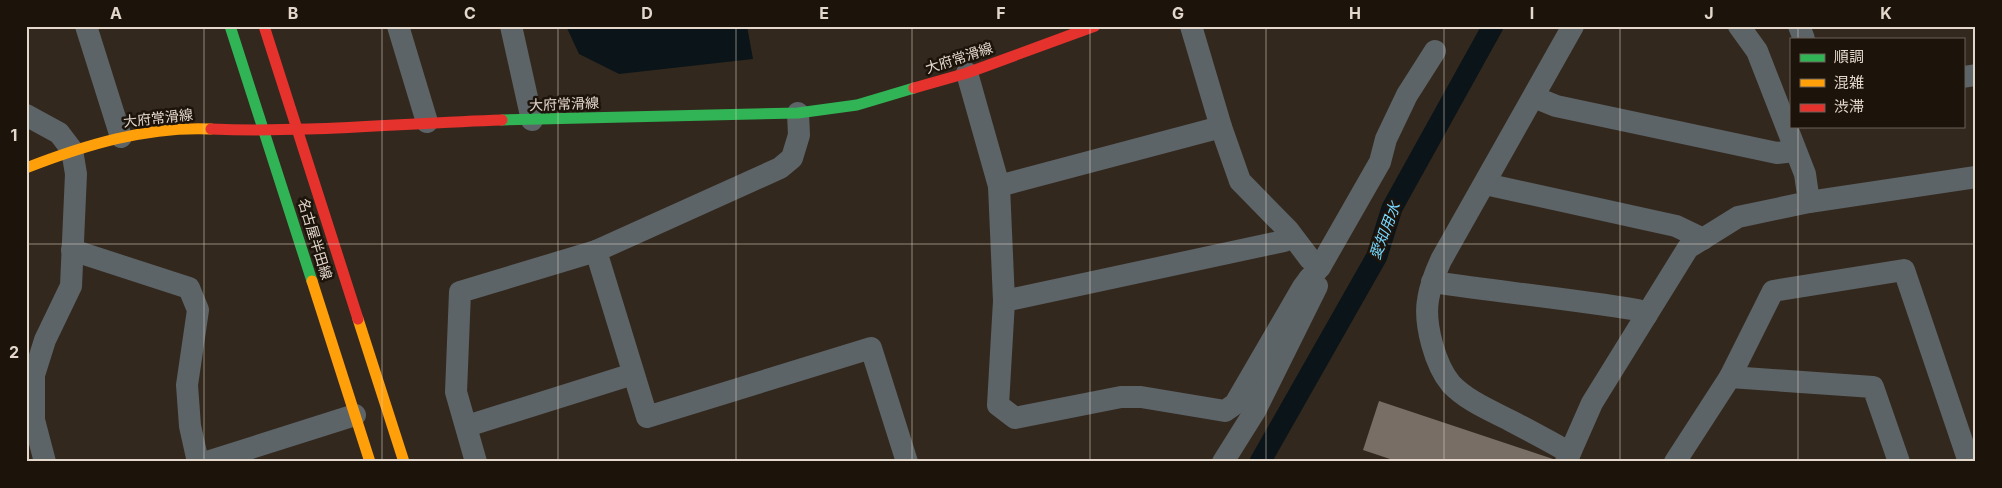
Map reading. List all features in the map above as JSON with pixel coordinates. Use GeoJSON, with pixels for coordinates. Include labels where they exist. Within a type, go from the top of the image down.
{"type":"FeatureCollection","features":[{"type":"Feature","properties":{"kind":"main road","name":"名古屋半田線"},"geometry":{"type":"LineString","coordinates":[[230,26],[370,462]]}},
{"type":"Feature","properties":{"kind":"main road","name":"名古屋半田線"},"geometry":{"type":"LineString","coordinates":[[264,26],[404,462]]}},
{"type":"Feature","properties":{"kind":"main road","name":"大府常滑線"},"geometry":{"type":"LineString","coordinates":[[26,168],[72,150],[121,137],[193,128],[265,131],[427,122],[798,113],[857,105],[967,72],[1095,26]]}},
{"type":"Feature","properties":{"kind":"street"},"geometry":{"type":"LineString","coordinates":[[86,26],[121,137]]}},
{"type":"Feature","properties":{"kind":"street"},"geometry":{"type":"LineString","coordinates":[[398,26],[427,122]]}},
{"type":"Feature","properties":{"kind":"street"},"geometry":{"type":"LineString","coordinates":[[511,26],[532,120]]}},
{"type":"Feature","properties":{"kind":"street"},"geometry":{"type":"LineString","coordinates":[[1191,26],[1240,181],[1288,230],[1310,259],[1318,286],[1254,411],[1223,462]]}},
{"type":"Feature","properties":{"kind":"street"},"geometry":{"type":"LineString","coordinates":[[1573,26],[1441,260],[1432,282],[1427,302],[1427,320],[1436,357],[1452,385],[1480,406],[1568,457],[1592,403],[1688,248],[1738,217],[1809,202],[1976,177]]}},
{"type":"Feature","properties":{"kind":"street"},"geometry":{"type":"LineString","coordinates":[[1738,26],[1756,51],[1783,98],[1795,151],[1805,174],[1809,202]]}},
{"type":"Feature","properties":{"kind":"street"},"geometry":{"type":"LineString","coordinates":[[1799,26],[1804,38]]}},
{"type":"Feature","properties":{"kind":"street"},"geometry":{"type":"LineString","coordinates":[[967,72],[999,186],[1004,301],[998,405],[1015,418],[1121,397],[1140,397],[1225,411],[1235,404],[1303,286],[1315,273],[1380,162],[1386,139],[1407,96],[1434,51]]}},
{"type":"Feature","properties":{"kind":"street"},"geometry":{"type":"LineString","coordinates":[[1534,97],[1556,106],[1777,153],[1795,151]]}},
{"type":"Feature","properties":{"kind":"street"},"geometry":{"type":"LineString","coordinates":[[476,462],[456,392],[460,292],[596,251],[780,168],[792,158],[799,135],[798,113]]}},
{"type":"Feature","properties":{"kind":"street"},"geometry":{"type":"LineString","coordinates":[[26,115],[59,132],[72,150],[76,174],[71,286],[45,340],[34,375],[34,420],[45,462]]}},
{"type":"Feature","properties":{"kind":"street"},"geometry":{"type":"LineString","coordinates":[[999,186],[1222,128]]}},
{"type":"Feature","properties":{"kind":"street"},"geometry":{"type":"LineString","coordinates":[[1485,184],[1508,191],[1676,226],[1703,239]]}},
{"type":"Feature","properties":{"kind":"street"},"geometry":{"type":"LineString","coordinates":[[1004,301],[1284,241],[1291,236]]}},
{"type":"Feature","properties":{"kind":"street"},"geometry":{"type":"LineString","coordinates":[[72,250],[189,288],[198,310],[187,385],[190,426],[198,462]]}},
{"type":"Feature","properties":{"kind":"street"},"geometry":{"type":"LineString","coordinates":[[596,251],[647,417],[871,348],[907,462]]}},
{"type":"Feature","properties":{"kind":"street"},"geometry":{"type":"LineString","coordinates":[[1675,462],[1730,377],[1774,291],[1904,270],[1969,462]]}},
{"type":"Feature","properties":{"kind":"street"},"geometry":{"type":"LineString","coordinates":[[1432,282],[1500,292],[1577,300],[1638,310],[1646,316]]}},
{"type":"Feature","properties":{"kind":"street"},"geometry":{"type":"LineString","coordinates":[[466,426],[634,374]]}},
{"type":"Feature","properties":{"kind":"street"},"geometry":{"type":"LineString","coordinates":[[1730,377],[1873,387],[1898,462]]}},
{"type":"Feature","properties":{"kind":"street"},"geometry":{"type":"LineString","coordinates":[[207,462],[355,415]]}},
{"type":"Feature","properties":{"kind":"shaded area"},"geometry":{"type":"Polygon","coordinates":[[[566,26],[747,26],[753,59],[619,74],[579,54],[566,26]]]}},
{"type":"Feature","properties":{"kind":"building"},"geometry":{"type":"Polygon","coordinates":[[[1379,401],[1553,459],[1552,462],[1399,462],[1363,450],[1379,401]]]}},
{"type":"Feature","properties":{"kind":"waterway","name":"愛知用水"},"geometry":{"type":"LineString","coordinates":[[1260,462],[1377,256],[1392,208],[1493,26]]}},
{"type":"Feature","properties":{"kind":"traffic: fast"},"geometry":{"type":"LineString","coordinates":[[230,26],[312,281]]}},
{"type":"Feature","properties":{"kind":"traffic: fast"},"geometry":{"type":"LineString","coordinates":[[502,120],[798,113],[857,105],[914,88]]}},
{"type":"Feature","properties":{"kind":"traffic: slow"},"geometry":{"type":"LineString","coordinates":[[26,168],[94,145],[140,134],[187,129],[211,129]]}},
{"type":"Feature","properties":{"kind":"traffic: slow"},"geometry":{"type":"LineString","coordinates":[[312,281],[370,462]]}},
{"type":"Feature","properties":{"kind":"traffic: slow"},"geometry":{"type":"LineString","coordinates":[[358,319],[404,462]]}},
{"type":"Feature","properties":{"kind":"traffic: jam"},"geometry":{"type":"LineString","coordinates":[[264,26],[358,319]]}},
{"type":"Feature","properties":{"kind":"traffic: jam"},"geometry":{"type":"LineString","coordinates":[[914,88],[967,73],[1095,26]]}},
{"type":"Feature","properties":{"kind":"traffic: jam"},"geometry":{"type":"LineString","coordinates":[[211,129],[320,129],[502,120]]}}]}
